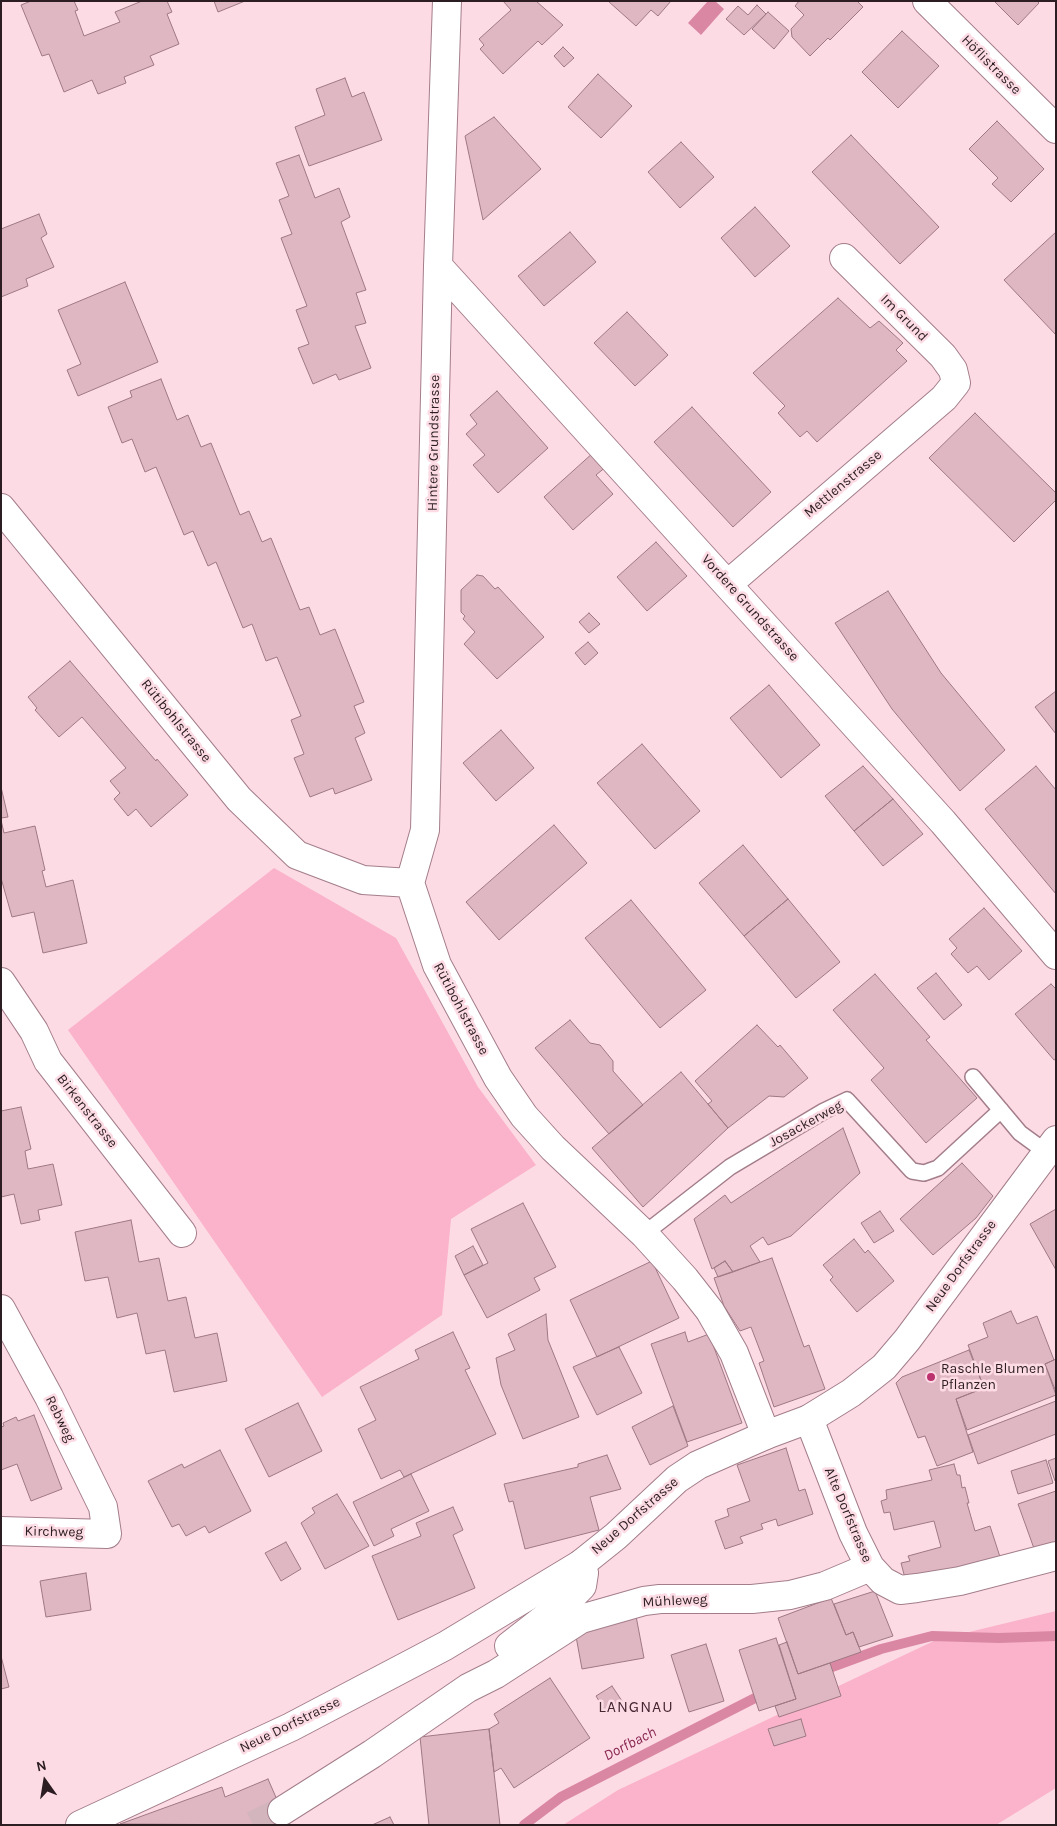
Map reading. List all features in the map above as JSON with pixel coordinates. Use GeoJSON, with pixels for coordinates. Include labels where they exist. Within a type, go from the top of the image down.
{"type":"FeatureCollection","features":[{"type":"Feature","properties":{"kind":"street","name":"Hintere Grundstrasse"},"geometry":{"type":"LineString","coordinates":[[410,884],[424,830],[438,266],[447,1]]}},
{"type":"Feature","properties":{"kind":"street","name":"Höflistrasse"},"geometry":{"type":"LineString","coordinates":[[927,1],[1056,129]]}},
{"type":"Feature","properties":{"kind":"street","name":"Im Grund"},"geometry":{"type":"LineString","coordinates":[[844,258],[943,356],[953,370],[956,383]]}},
{"type":"Feature","properties":{"kind":"street","name":"Vordere Grundstrasse"},"geometry":{"type":"LineString","coordinates":[[438,266],[943,822],[1056,955]]}},
{"type":"Feature","properties":{"kind":"street","name":"Mettlenstrasse"},"geometry":{"type":"LineString","coordinates":[[728,584],[944,398],[956,383]]}},
{"type":"Feature","properties":{"kind":"street","name":"Rütibohlstrasse"},"geometry":{"type":"LineString","coordinates":[[1,508],[239,799],[297,855],[363,880],[410,884],[437,965],[503,1085],[524,1116],[552,1148],[644,1234],[685,1279],[710,1311],[734,1353],[766,1435]]}},
{"type":"Feature","properties":{"kind":"street","name":"Birkenstrasse"},"geometry":{"type":"LineString","coordinates":[[1,982],[34,1031],[48,1061],[182,1233]]}},
{"type":"Feature","properties":{"kind":"street","name":"Neue Dorfstrasse"},"geometry":{"type":"LineString","coordinates":[[80,1825],[299,1722],[445,1646],[581,1564],[616,1536],[677,1479],[698,1465],[766,1435],[810,1419],[851,1393],[884,1367],[907,1340],[1051,1146]]}},
{"type":"Feature","properties":{"kind":"street","name":"Rebweg"},"geometry":{"type":"LineString","coordinates":[[1,1309],[49,1397],[103,1507],[108,1534]]}},
{"type":"Feature","properties":{"kind":"street","name":"Alte Dorfstrasse"},"geometry":{"type":"LineString","coordinates":[[810,1419],[853,1533],[870,1567],[884,1582],[900,1590],[960,1581],[1056,1556]]}},
{"type":"Feature","properties":{"kind":"street","name":"Kirchweg"},"geometry":{"type":"LineString","coordinates":[[1,1531],[108,1534]]}},
{"type":"Feature","properties":{"kind":"street","name":"Mühleweg"},"geometry":{"type":"LineString","coordinates":[[468,1688],[482,1667],[568,1600],[582,1586],[584,1574],[581,1564]]}},
{"type":"Feature","properties":{"kind":"street","name":"Mühleweg"},"geometry":{"type":"LineString","coordinates":[[282,1811],[372,1754],[468,1688],[496,1674],[581,1618],[660,1599],[752,1599],[790,1595],[825,1586],[870,1567]]}},
{"type":"Feature","properties":{"kind":"lane"},"geometry":{"type":"LineString","coordinates":[[973,1077],[1020,1133],[1051,1146]]}},
{"type":"Feature","properties":{"kind":"lane","name":"Josackerweg"},"geometry":{"type":"LineString","coordinates":[[644,1234],[730,1167],[824,1111],[847,1100],[912,1171],[924,1173],[938,1168],[1001,1110]]}},
{"type":"Feature","properties":{"kind":"shaded area"},"geometry":{"type":"Polygon","coordinates":[[[708,1],[715,1],[724,9],[701,35],[688,23],[708,1]]]}},
{"type":"Feature","properties":{"kind":"shaded area"},"geometry":{"type":"Polygon","coordinates":[[[274,868],[396,938],[478,1087],[536,1165],[451,1219],[442,1315],[322,1397],[68,1030],[274,868]]]}},
{"type":"Feature","properties":{"kind":"shaded area"},"geometry":{"type":"Polygon","coordinates":[[[1056,1611],[1056,1788],[996,1825],[563,1825],[618,1790],[936,1640],[1056,1611]]]}},
{"type":"Feature","properties":{"kind":"building"},"geometry":{"type":"Polygon","coordinates":[[[31,1],[74,1],[78,10],[75,11],[84,36],[120,22],[115,12],[142,1],[167,1],[172,12],[167,14],[179,44],[150,56],[154,65],[124,77],[126,83],[98,94],[92,80],[64,92],[49,54],[42,56],[21,5],[31,1]]]}},
{"type":"Feature","properties":{"kind":"building"},"geometry":{"type":"Polygon","coordinates":[[[214,1],[245,1],[218,12],[214,1]]]}},
{"type":"Feature","properties":{"kind":"building"},"geometry":{"type":"Polygon","coordinates":[[[503,1],[536,1],[563,25],[542,45],[538,41],[503,74],[480,49],[484,45],[479,39],[511,10],[503,1]]]}},
{"type":"Feature","properties":{"kind":"building"},"geometry":{"type":"Polygon","coordinates":[[[608,1],[671,1],[658,16],[651,10],[636,26],[608,1]]]}},
{"type":"Feature","properties":{"kind":"building"},"geometry":{"type":"Polygon","coordinates":[[[799,1],[857,1],[863,7],[830,40],[828,38],[810,56],[792,37],[791,29],[804,15],[795,6],[799,1]]]}},
{"type":"Feature","properties":{"kind":"building"},"geometry":{"type":"Polygon","coordinates":[[[994,1],[1037,1],[1039,3],[1018,25],[994,1]]]}},
{"type":"Feature","properties":{"kind":"building"},"geometry":{"type":"Polygon","coordinates":[[[757,5],[766,14],[744,35],[726,19],[738,6],[748,15],[757,5]]]}},
{"type":"Feature","properties":{"kind":"building"},"geometry":{"type":"Polygon","coordinates":[[[768,12],[789,31],[774,49],[752,29],[768,12]]]}},
{"type":"Feature","properties":{"kind":"building"},"geometry":{"type":"Polygon","coordinates":[[[902,31],[939,66],[898,108],[862,72],[902,31]]]}},
{"type":"Feature","properties":{"kind":"building"},"geometry":{"type":"Polygon","coordinates":[[[563,47],[574,58],[564,67],[554,56],[563,47]]]}},
{"type":"Feature","properties":{"kind":"building"},"geometry":{"type":"Polygon","coordinates":[[[598,74],[632,106],[601,138],[568,107],[598,74]]]}},
{"type":"Feature","properties":{"kind":"building"},"geometry":{"type":"Polygon","coordinates":[[[345,78],[352,97],[364,92],[382,140],[309,166],[295,127],[325,115],[316,89],[345,78]]]}},
{"type":"Feature","properties":{"kind":"building"},"geometry":{"type":"Polygon","coordinates":[[[494,117],[541,169],[483,220],[465,136],[494,117]]]}},
{"type":"Feature","properties":{"kind":"building"},"geometry":{"type":"Polygon","coordinates":[[[997,121],[1044,169],[1011,202],[992,184],[998,178],[969,149],[997,121]]]}},
{"type":"Feature","properties":{"kind":"building"},"geometry":{"type":"Polygon","coordinates":[[[851,135],[939,227],[900,264],[812,172],[851,135]]]}},
{"type":"Feature","properties":{"kind":"building"},"geometry":{"type":"Polygon","coordinates":[[[681,142],[714,177],[680,208],[648,172],[681,142]]]}},
{"type":"Feature","properties":{"kind":"building"},"geometry":{"type":"Polygon","coordinates":[[[299,155],[315,198],[339,188],[350,217],[341,222],[366,290],[356,293],[366,323],[355,326],[371,368],[339,380],[336,374],[313,384],[298,348],[309,344],[296,310],[307,306],[281,238],[292,234],[279,200],[289,196],[276,163],[299,155]]]}},
{"type":"Feature","properties":{"kind":"building"},"geometry":{"type":"Polygon","coordinates":[[[755,207],[790,246],[755,277],[721,238],[755,207]]]}},
{"type":"Feature","properties":{"kind":"building"},"geometry":{"type":"Polygon","coordinates":[[[39,214],[47,234],[41,238],[54,267],[26,279],[28,286],[1,297],[1,229],[39,214]]]}},
{"type":"Feature","properties":{"kind":"building"},"geometry":{"type":"Polygon","coordinates":[[[570,232],[596,262],[544,306],[518,276],[570,232]]]}},
{"type":"Feature","properties":{"kind":"building"},"geometry":{"type":"Polygon","coordinates":[[[1056,232],[1056,335],[1004,280],[1056,232]]]}},
{"type":"Feature","properties":{"kind":"building"},"geometry":{"type":"Polygon","coordinates":[[[125,282],[158,362],[78,396],[67,370],[81,364],[58,310],[125,282]]]}},
{"type":"Feature","properties":{"kind":"building"},"geometry":{"type":"Polygon","coordinates":[[[838,298],[870,328],[879,321],[903,343],[896,350],[907,361],[817,442],[807,431],[800,437],[778,413],[785,406],[753,373],[838,298]]]}},
{"type":"Feature","properties":{"kind":"building"},"geometry":{"type":"Polygon","coordinates":[[[627,312],[668,355],[635,386],[594,343],[627,312]]]}},
{"type":"Feature","properties":{"kind":"building"},"geometry":{"type":"Polygon","coordinates":[[[161,379],[177,420],[188,415],[201,447],[211,443],[240,515],[249,511],[262,542],[271,538],[300,610],[309,607],[320,635],[335,629],[364,702],[354,706],[365,733],[355,738],[372,780],[335,794],[333,788],[310,797],[294,758],[304,754],[291,720],[301,716],[277,657],[266,661],[252,624],[243,628],[216,562],[208,566],[193,531],[184,535],[156,467],[145,472],[132,439],[122,443],[108,407],[132,397],[130,391],[161,379]]]}},
{"type":"Feature","properties":{"kind":"building"},"geometry":{"type":"Polygon","coordinates":[[[497,391],[548,448],[498,493],[473,465],[485,455],[466,434],[477,424],[470,415],[497,391]]]}},
{"type":"Feature","properties":{"kind":"building"},"geometry":{"type":"Polygon","coordinates":[[[692,407],[771,492],[733,527],[654,442],[692,407]]]}},
{"type":"Feature","properties":{"kind":"building"},"geometry":{"type":"Polygon","coordinates":[[[975,413],[1056,493],[1056,500],[1014,542],[929,458],[975,413]]]}},
{"type":"Feature","properties":{"kind":"building"},"geometry":{"type":"Polygon","coordinates":[[[594,452],[607,466],[596,475],[613,494],[573,530],[544,497],[594,452]]]}},
{"type":"Feature","properties":{"kind":"building"},"geometry":{"type":"Polygon","coordinates":[[[656,542],[687,576],[647,611],[617,577],[656,542]]]}},
{"type":"Feature","properties":{"kind":"building"},"geometry":{"type":"Polygon","coordinates":[[[477,575],[483,576],[495,589],[498,587],[544,637],[497,679],[464,644],[475,632],[463,619],[465,616],[461,612],[461,590],[477,575]]]}},
{"type":"Feature","properties":{"kind":"building"},"geometry":{"type":"Polygon","coordinates":[[[888,591],[941,673],[1005,750],[960,791],[892,709],[835,623],[888,591]]]}},
{"type":"Feature","properties":{"kind":"building"},"geometry":{"type":"Polygon","coordinates":[[[589,613],[600,624],[589,633],[579,622],[589,613]]]}},
{"type":"Feature","properties":{"kind":"building"},"geometry":{"type":"Polygon","coordinates":[[[588,642],[598,653],[585,665],[575,653],[588,642]]]}},
{"type":"Feature","properties":{"kind":"building"},"geometry":{"type":"Polygon","coordinates":[[[70,661],[156,761],[157,759],[188,795],[151,827],[136,809],[128,816],[114,799],[120,793],[110,781],[126,768],[82,717],[59,737],[35,710],[37,708],[28,697],[70,661]]]}},
{"type":"Feature","properties":{"kind":"building"},"geometry":{"type":"Polygon","coordinates":[[[769,685],[820,745],[781,778],[730,718],[769,685]]]}},
{"type":"Feature","properties":{"kind":"building"},"geometry":{"type":"Polygon","coordinates":[[[1056,691],[1056,734],[1035,707],[1056,691]]]}},
{"type":"Feature","properties":{"kind":"building"},"geometry":{"type":"Polygon","coordinates":[[[501,730],[534,768],[496,801],[463,763],[501,730]]]}},
{"type":"Feature","properties":{"kind":"building"},"geometry":{"type":"Polygon","coordinates":[[[642,744],[700,811],[655,849],[597,783],[642,744]]]}},
{"type":"Feature","properties":{"kind":"building"},"geometry":{"type":"Polygon","coordinates":[[[863,766],[893,799],[854,831],[825,796],[863,766]]]}},
{"type":"Feature","properties":{"kind":"building"},"geometry":{"type":"Polygon","coordinates":[[[1036,766],[1056,790],[1056,894],[985,809],[1036,766]]]}},
{"type":"Feature","properties":{"kind":"building"},"geometry":{"type":"Polygon","coordinates":[[[1,787],[8,817],[1,818],[1,787]]]}},
{"type":"Feature","properties":{"kind":"building"},"geometry":{"type":"Polygon","coordinates":[[[893,799],[923,834],[883,866],[854,831],[893,799]]]}},
{"type":"Feature","properties":{"kind":"building"},"geometry":{"type":"Polygon","coordinates":[[[1,820],[4,833],[35,826],[45,870],[42,871],[46,887],[73,880],[87,943],[43,953],[34,912],[12,917],[1,878],[1,820]]]}},
{"type":"Feature","properties":{"kind":"building"},"geometry":{"type":"Polygon","coordinates":[[[554,825],[587,863],[499,940],[466,902],[554,825]]]}},
{"type":"Feature","properties":{"kind":"building"},"geometry":{"type":"Polygon","coordinates":[[[743,845],[788,899],[744,936],[699,883],[743,845]]]}},
{"type":"Feature","properties":{"kind":"building"},"geometry":{"type":"Polygon","coordinates":[[[788,899],[840,962],[796,998],[744,936],[788,899]]]}},
{"type":"Feature","properties":{"kind":"building"},"geometry":{"type":"Polygon","coordinates":[[[631,900],[706,990],[660,1028],[585,938],[631,900]]]}},
{"type":"Feature","properties":{"kind":"building"},"geometry":{"type":"Polygon","coordinates":[[[984,908],[1022,951],[989,980],[977,966],[968,973],[951,954],[957,948],[949,939],[984,908]]]}},
{"type":"Feature","properties":{"kind":"building"},"geometry":{"type":"Polygon","coordinates":[[[936,973],[962,1005],[944,1020],[917,988],[936,973]]]}},
{"type":"Feature","properties":{"kind":"building"},"geometry":{"type":"Polygon","coordinates":[[[875,974],[930,1037],[926,1040],[977,1098],[926,1143],[871,1080],[884,1068],[833,1010],[875,974]]]}},
{"type":"Feature","properties":{"kind":"building"},"geometry":{"type":"Polygon","coordinates":[[[1051,984],[1056,989],[1056,1059],[1054,1060],[1015,1014],[1051,984]]]}},
{"type":"Feature","properties":{"kind":"building"},"geometry":{"type":"Polygon","coordinates":[[[570,1020],[590,1043],[600,1045],[613,1061],[613,1071],[643,1105],[609,1134],[535,1048],[570,1020]]]}},
{"type":"Feature","properties":{"kind":"building"},"geometry":{"type":"Polygon","coordinates":[[[757,1025],[778,1047],[780,1045],[808,1078],[784,1097],[769,1096],[728,1128],[708,1104],[712,1101],[695,1081],[757,1025]]]}},
{"type":"Feature","properties":{"kind":"building"},"geometry":{"type":"Polygon","coordinates":[[[681,1072],[728,1128],[643,1207],[592,1148],[681,1072]]]}},
{"type":"Feature","properties":{"kind":"building"},"geometry":{"type":"Polygon","coordinates":[[[21,1107],[31,1149],[25,1151],[28,1169],[53,1164],[62,1205],[38,1210],[40,1220],[21,1224],[14,1194],[1,1197],[1,1111],[21,1107]]]}},
{"type":"Feature","properties":{"kind":"building"},"geometry":{"type":"Polygon","coordinates":[[[843,1128],[860,1173],[791,1236],[768,1245],[763,1237],[750,1246],[760,1262],[733,1272],[725,1261],[712,1269],[694,1219],[725,1195],[731,1203],[843,1128]]]}},
{"type":"Feature","properties":{"kind":"building"},"geometry":{"type":"Polygon","coordinates":[[[962,1163],[993,1196],[976,1218],[933,1255],[900,1219],[962,1163]]]}},
{"type":"Feature","properties":{"kind":"building"},"geometry":{"type":"Polygon","coordinates":[[[523,1203],[556,1267],[534,1278],[540,1290],[487,1318],[464,1275],[488,1263],[471,1229],[523,1203]]]}},
{"type":"Feature","properties":{"kind":"building"},"geometry":{"type":"Polygon","coordinates":[[[1056,1209],[1056,1270],[1030,1224],[1056,1209]]]}},
{"type":"Feature","properties":{"kind":"building"},"geometry":{"type":"Polygon","coordinates":[[[880,1211],[894,1231],[874,1243],[861,1223],[880,1211]]]}},
{"type":"Feature","properties":{"kind":"building"},"geometry":{"type":"Polygon","coordinates":[[[131,1220],[139,1262],[159,1258],[168,1301],[186,1297],[195,1338],[217,1333],[227,1381],[174,1392],[165,1350],[146,1354],[137,1313],[117,1318],[108,1277],[85,1281],[75,1232],[131,1220]]]}},
{"type":"Feature","properties":{"kind":"building"},"geometry":{"type":"Polygon","coordinates":[[[854,1239],[865,1253],[868,1250],[894,1281],[857,1312],[830,1280],[833,1277],[823,1265],[854,1239]]]}},
{"type":"Feature","properties":{"kind":"building"},"geometry":{"type":"Polygon","coordinates":[[[473,1246],[483,1265],[464,1275],[455,1256],[473,1246]]]}},
{"type":"Feature","properties":{"kind":"building"},"geometry":{"type":"Polygon","coordinates":[[[772,1258],[804,1347],[809,1345],[825,1389],[774,1407],[759,1363],[764,1361],[751,1327],[740,1331],[724,1306],[714,1278],[772,1258]]]}},
{"type":"Feature","properties":{"kind":"building"},"geometry":{"type":"Polygon","coordinates":[[[652,1261],[679,1318],[597,1357],[570,1300],[652,1261]]]}},
{"type":"Feature","properties":{"kind":"building"},"geometry":{"type":"Polygon","coordinates":[[[725,1261],[733,1272],[718,1277],[714,1268],[725,1261]]]}},
{"type":"Feature","properties":{"kind":"building"},"geometry":{"type":"Polygon","coordinates":[[[1011,1311],[1017,1324],[1037,1316],[1054,1360],[1045,1364],[1056,1395],[967,1430],[956,1399],[984,1388],[968,1345],[988,1337],[983,1323],[1011,1311]]]}},
{"type":"Feature","properties":{"kind":"building"},"geometry":{"type":"Polygon","coordinates":[[[546,1314],[548,1340],[579,1417],[523,1439],[501,1385],[496,1358],[515,1350],[508,1334],[546,1314]]]}},
{"type":"Feature","properties":{"kind":"building"},"geometry":{"type":"Polygon","coordinates":[[[453,1332],[470,1368],[465,1370],[496,1434],[404,1477],[400,1470],[381,1479],[358,1429],[376,1420],[360,1387],[419,1359],[415,1350],[453,1332]]]}},
{"type":"Feature","properties":{"kind":"building"},"geometry":{"type":"Polygon","coordinates":[[[685,1332],[688,1342],[709,1334],[742,1423],[687,1442],[651,1344],[685,1332]]]}},
{"type":"Feature","properties":{"kind":"building"},"geometry":{"type":"Polygon","coordinates":[[[619,1347],[642,1393],[597,1415],[573,1367],[619,1347]]]}},
{"type":"Feature","properties":{"kind":"building"},"geometry":{"type":"Polygon","coordinates":[[[969,1350],[984,1388],[956,1399],[973,1452],[937,1466],[925,1436],[918,1438],[896,1383],[902,1377],[969,1350]]]}},
{"type":"Feature","properties":{"kind":"building"},"geometry":{"type":"Polygon","coordinates":[[[1056,1359],[1056,1392],[1045,1364],[1056,1359]]]}},
{"type":"Feature","properties":{"kind":"building"},"geometry":{"type":"Polygon","coordinates":[[[1056,1401],[1056,1434],[978,1464],[968,1435],[1056,1401]]]}},
{"type":"Feature","properties":{"kind":"building"},"geometry":{"type":"Polygon","coordinates":[[[298,1403],[322,1451],[269,1477],[245,1429],[298,1403]]]}},
{"type":"Feature","properties":{"kind":"building"},"geometry":{"type":"Polygon","coordinates":[[[673,1406],[688,1446],[650,1465],[632,1427],[673,1406]]]}},
{"type":"Feature","properties":{"kind":"building"},"geometry":{"type":"Polygon","coordinates":[[[34,1415],[62,1489],[31,1501],[17,1464],[1,1470],[1,1427],[4,1426],[3,1423],[16,1417],[18,1421],[34,1415]]]}},
{"type":"Feature","properties":{"kind":"building"},"geometry":{"type":"Polygon","coordinates":[[[786,1448],[799,1491],[805,1489],[813,1514],[778,1526],[776,1519],[761,1524],[763,1529],[740,1537],[743,1543],[725,1549],[715,1521],[729,1516],[727,1509],[750,1501],[737,1465],[786,1448]]]}},
{"type":"Feature","properties":{"kind":"building"},"geometry":{"type":"Polygon","coordinates":[[[220,1450],[251,1511],[209,1533],[205,1526],[186,1536],[179,1524],[172,1527],[148,1481],[182,1464],[184,1468],[220,1450]]]}},
{"type":"Feature","properties":{"kind":"building"},"geometry":{"type":"Polygon","coordinates":[[[607,1455],[621,1489],[590,1497],[599,1530],[525,1549],[513,1501],[509,1502],[504,1484],[578,1467],[578,1464],[607,1455]]]}},
{"type":"Feature","properties":{"kind":"building"},"geometry":{"type":"Polygon","coordinates":[[[1056,1458],[1056,1481],[1055,1481],[1048,1461],[1056,1458]]]}},
{"type":"Feature","properties":{"kind":"building"},"geometry":{"type":"Polygon","coordinates":[[[1046,1460],[1053,1483],[1018,1494],[1011,1471],[1046,1460]]]}},
{"type":"Feature","properties":{"kind":"building"},"geometry":{"type":"Polygon","coordinates":[[[954,1464],[957,1475],[960,1475],[962,1488],[965,1487],[969,1503],[967,1503],[975,1531],[990,1526],[1001,1560],[905,1578],[901,1563],[910,1561],[908,1556],[941,1547],[934,1521],[894,1530],[890,1512],[884,1513],[881,1501],[887,1499],[886,1490],[932,1480],[929,1470],[954,1464]]]}},
{"type":"Feature","properties":{"kind":"building"},"geometry":{"type":"Polygon","coordinates":[[[411,1474],[429,1511],[391,1529],[394,1536],[374,1546],[353,1502],[411,1474]]]}},
{"type":"Feature","properties":{"kind":"building"},"geometry":{"type":"Polygon","coordinates":[[[1056,1491],[1056,1548],[1036,1554],[1018,1504],[1056,1491]]]}},
{"type":"Feature","properties":{"kind":"building"},"geometry":{"type":"Polygon","coordinates":[[[337,1494],[369,1546],[325,1569],[301,1523],[315,1513],[312,1508],[337,1494]]]}},
{"type":"Feature","properties":{"kind":"building"},"geometry":{"type":"Polygon","coordinates":[[[453,1507],[463,1530],[453,1535],[475,1588],[398,1620],[372,1556],[421,1536],[416,1523],[453,1507]]]}},
{"type":"Feature","properties":{"kind":"building"},"geometry":{"type":"Polygon","coordinates":[[[286,1542],[301,1569],[281,1581],[265,1553],[286,1542]]]}},
{"type":"Feature","properties":{"kind":"building"},"geometry":{"type":"Polygon","coordinates":[[[86,1573],[91,1610],[46,1617],[40,1581],[86,1573]]]}},
{"type":"Feature","properties":{"kind":"building"},"geometry":{"type":"Polygon","coordinates":[[[875,1591],[893,1636],[859,1647],[853,1632],[846,1635],[834,1604],[875,1591]]]}},
{"type":"Feature","properties":{"kind":"building"},"geometry":{"type":"Polygon","coordinates":[[[831,1598],[846,1635],[853,1632],[861,1652],[798,1674],[778,1618],[831,1598]]]}},
{"type":"Feature","properties":{"kind":"building"},"geometry":{"type":"Polygon","coordinates":[[[636,1616],[644,1658],[582,1669],[575,1631],[636,1616]]]}},
{"type":"Feature","properties":{"kind":"building"},"geometry":{"type":"Polygon","coordinates":[[[776,1638],[796,1699],[759,1711],[739,1650],[776,1638]]]}},
{"type":"Feature","properties":{"kind":"building"},"geometry":{"type":"Polygon","coordinates":[[[787,1642],[798,1674],[830,1663],[841,1696],[779,1717],[775,1706],[796,1699],[779,1645],[787,1642]]]}},
{"type":"Feature","properties":{"kind":"building"},"geometry":{"type":"Polygon","coordinates":[[[706,1644],[724,1701],[689,1712],[671,1655],[706,1644]]]}},
{"type":"Feature","properties":{"kind":"building"},"geometry":{"type":"Polygon","coordinates":[[[1,1656],[9,1687],[1,1689],[1,1656]]]}},
{"type":"Feature","properties":{"kind":"building"},"geometry":{"type":"Polygon","coordinates":[[[550,1678],[590,1738],[514,1788],[501,1768],[494,1772],[489,1729],[499,1723],[494,1714],[550,1678]]]}},
{"type":"Feature","properties":{"kind":"building"},"geometry":{"type":"Polygon","coordinates":[[[612,1686],[624,1704],[607,1714],[596,1696],[612,1686]]]}},
{"type":"Feature","properties":{"kind":"building"},"geometry":{"type":"Polygon","coordinates":[[[801,1719],[806,1736],[774,1746],[768,1729],[801,1719]]]}},
{"type":"Feature","properties":{"kind":"building"},"geometry":{"type":"Polygon","coordinates":[[[489,1729],[500,1825],[429,1825],[420,1737],[489,1729]]]}},
{"type":"Feature","properties":{"kind":"building"},"geometry":{"type":"Polygon","coordinates":[[[268,1779],[288,1825],[120,1824],[222,1787],[225,1797],[268,1779]]]}},
{"type":"Feature","properties":{"kind":"building"},"geometry":{"type":"Polygon","coordinates":[[[390,1817],[394,1825],[372,1825],[390,1817]]]}},
{"type":"Feature","properties":{"kind":"waterway","name":"Dorfbach"},"geometry":{"type":"LineString","coordinates":[[832,1667],[881,1649],[932,1636],[999,1638],[1056,1636]]}},
{"type":"Feature","properties":{"kind":"waterway","name":"Dorfbach"},"geometry":{"type":"LineString","coordinates":[[524,1825],[561,1797],[755,1698]]}},
{"type":"Feature","properties":{"kind":"tunnel"},"geometry":{"type":"LineString","coordinates":[[253,1825],[282,1811]]}},
{"type":"Feature","properties":{"kind":"place","name":"Raschle Blumen Pflanzen"},"geometry":{"type":"Point","coordinates":[931,1377]}},
{"type":"Feature","properties":{"kind":"district","name":"LANGNAU"},"geometry":{"type":"Point","coordinates":[636,1707]}}]}
